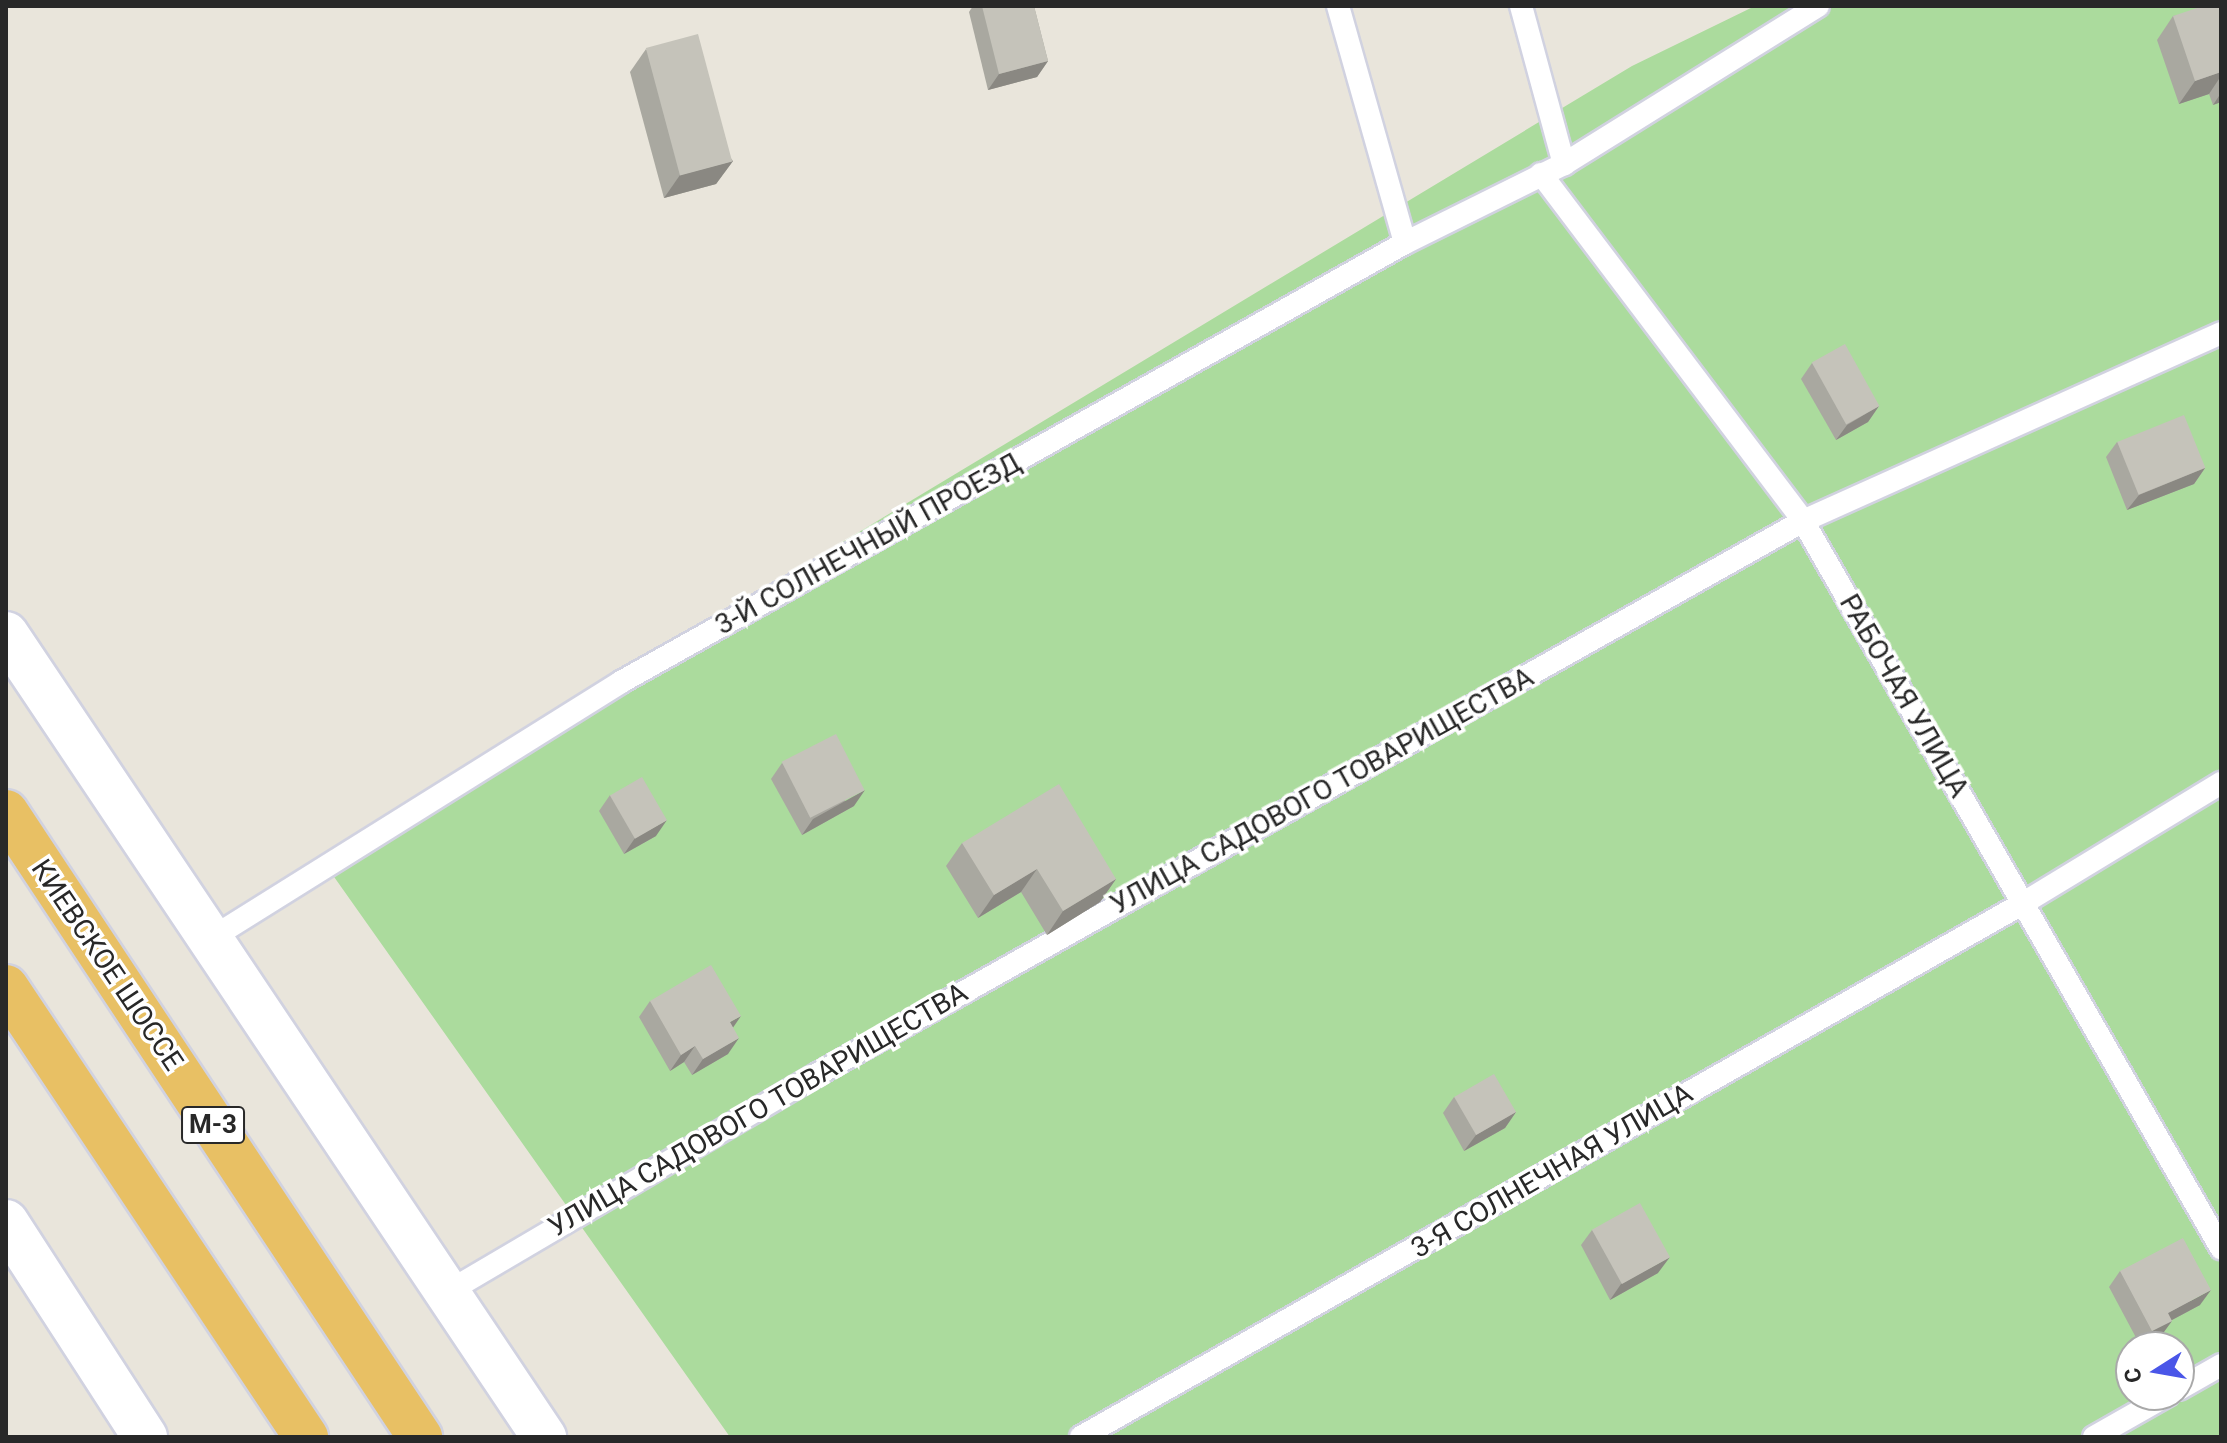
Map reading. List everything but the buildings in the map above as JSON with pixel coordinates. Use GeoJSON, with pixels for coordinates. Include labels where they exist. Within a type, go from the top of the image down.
{"type":"FeatureCollection","features":[{"type":"Feature","properties":{"kind":"highway","name":"КИЕВСКОЕ ШОССЕ"},"geometry":{"type":"LineString","coordinates":[[6,812],[420,1437]]}},
{"type":"Feature","properties":{"kind":"highway"},"geometry":{"type":"LineString","coordinates":[[6,987],[306,1437]]}},
{"type":"Feature","properties":{"kind":"main road"},"geometry":{"type":"LineString","coordinates":[[6,634],[544,1437]]}},
{"type":"Feature","properties":{"kind":"main road"},"geometry":{"type":"LineString","coordinates":[[6,1222],[145,1437]]}},
{"type":"Feature","properties":{"kind":"lane"},"geometry":{"type":"LineString","coordinates":[[1338,6],[1405,243]]}},
{"type":"Feature","properties":{"kind":"lane"},"geometry":{"type":"LineString","coordinates":[[1521,6],[1564,164]]}},
{"type":"Feature","properties":{"kind":"lane","name":"3-Й СОЛНЕЧНЫЙ ПРОЕЗД"},"geometry":{"type":"LineString","coordinates":[[210,939],[621,682],[1405,243],[1564,164],[1818,6]]}},
{"type":"Feature","properties":{"kind":"lane","name":"РАБОЧАЯ УЛИЦА"},"geometry":{"type":"LineString","coordinates":[[1541,174],[1803,521],[2221,1248]]}},
{"type":"Feature","properties":{"kind":"lane","name":"УЛИЦА САДОВОГО ТОВАРИЩЕСТВА"},"geometry":{"type":"LineString","coordinates":[[446,1293],[818,1074],[1803,521],[2221,333]]}},
{"type":"Feature","properties":{"kind":"lane","name":"3-Я СОЛНЕЧНАЯ УЛИЦА"},"geometry":{"type":"LineString","coordinates":[[1081,1437],[2022,904],[2221,783]]}},
{"type":"Feature","properties":{"kind":"lane"},"geometry":{"type":"LineString","coordinates":[[2195,1380],[2221,1365]]}},
{"type":"Feature","properties":{"kind":"lane"},"geometry":{"type":"LineString","coordinates":[[2094,1437],[2140,1411]]}},
{"type":"Feature","properties":{"kind":"green space"},"geometry":{"type":"Polygon","coordinates":[[[1755,6],[2221,6],[2221,1437],[730,1437],[320,857],[1632,66],[1755,6]]]}}]}
